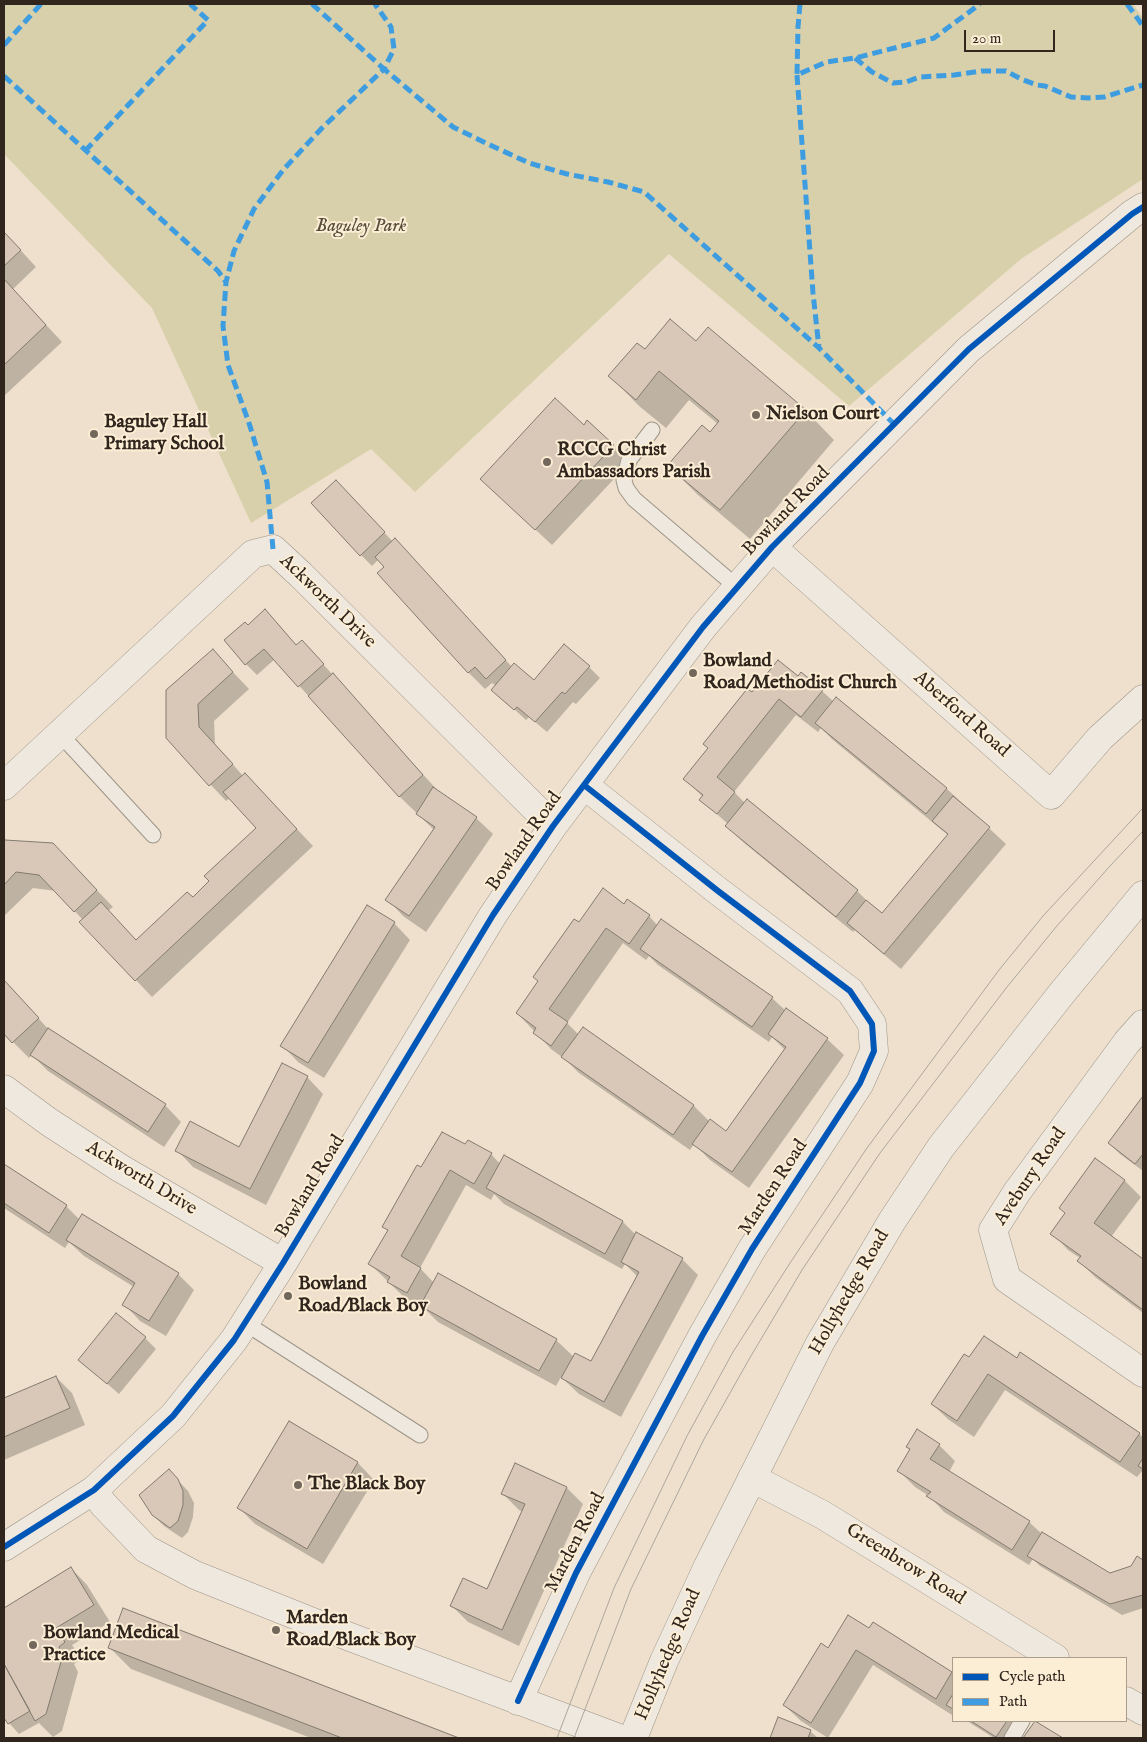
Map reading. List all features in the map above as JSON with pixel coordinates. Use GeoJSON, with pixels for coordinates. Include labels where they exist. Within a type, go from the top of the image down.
{"type":"FeatureCollection","features":[{"type":"Feature","properties":{"kind":"street","name":"Bowland Road"},"geometry":{"type":"LineString","coordinates":[[4,1547],[94,1490],[174,1416],[234,1340],[283,1263],[492,915],[553,826],[704,627],[772,547],[969,349],[1132,214],[1143,207]]}},
{"type":"Feature","properties":{"kind":"street","name":"Aberford Road"},"geometry":{"type":"LineString","coordinates":[[772,547],[1051,795],[1100,738],[1143,699]]}},
{"type":"Feature","properties":{"kind":"street","name":"Ackworth Drive"},"geometry":{"type":"LineString","coordinates":[[4,786],[253,554],[272,549],[301,575],[553,826]]}},
{"type":"Feature","properties":{"kind":"street","name":"Marden Road"},"geometry":{"type":"LineString","coordinates":[[518,1701],[576,1573],[702,1336],[752,1249],[860,1083],[874,1051],[872,1024],[850,991],[718,891],[584,785]]}},
{"type":"Feature","properties":{"kind":"street","name":"Hollyhedge Road"},"geometry":{"type":"LineString","coordinates":[[634,1738],[664,1661],[708,1566],[820,1343],[892,1221],[941,1147],[1062,993],[1143,896]]}},
{"type":"Feature","properties":{"kind":"street","name":"Avebury Road"},"geometry":{"type":"LineString","coordinates":[[1143,1024],[1127,1042],[1017,1192],[993,1230],[1007,1279],[1143,1373]]}},
{"type":"Feature","properties":{"kind":"street","name":"Ackworth Drive"},"geometry":{"type":"LineString","coordinates":[[4,1089],[49,1122],[120,1168],[283,1263]]}},
{"type":"Feature","properties":{"kind":"street","name":"Greenbrow Road"},"geometry":{"type":"LineString","coordinates":[[752,1478],[823,1515],[1053,1657]]}},
{"type":"Feature","properties":{"kind":"street"},"geometry":{"type":"LineString","coordinates":[[94,1490],[103,1504],[146,1549],[195,1575],[518,1701],[619,1738]]}},
{"type":"Feature","properties":{"kind":"street"},"geometry":{"type":"LineString","coordinates":[[1127,1702],[1143,1711]]}},
{"type":"Feature","properties":{"kind":"lane"},"geometry":{"type":"LineString","coordinates":[[652,430],[629,460],[624,480],[626,488],[634,499],[738,588]]}},
{"type":"Feature","properties":{"kind":"lane"},"geometry":{"type":"LineString","coordinates":[[60,734],[153,835]]}},
{"type":"Feature","properties":{"kind":"lane"},"geometry":{"type":"LineString","coordinates":[[245,1323],[420,1435]]}},
{"type":"Feature","properties":{"kind":"lane"},"geometry":{"type":"LineString","coordinates":[[1012,1738],[1021,1722]]}},
{"type":"Feature","properties":{"kind":"green space","name":"Baguley Park"},"geometry":{"type":"Polygon","coordinates":[[[4,4],[1133,4],[1143,18],[1143,179],[1021,259],[849,406],[669,254],[415,492],[371,449],[251,523],[152,308],[4,154],[4,4]]]}},
{"type":"Feature","properties":{"kind":"building"},"geometry":{"type":"Polygon","coordinates":[[[4,232],[21,250],[4,266],[4,232]]]}},
{"type":"Feature","properties":{"kind":"building"},"geometry":{"type":"Polygon","coordinates":[[[4,279],[46,325],[4,365],[4,279]]]}},
{"type":"Feature","properties":{"kind":"building","name":"Nielson Court"},"geometry":{"type":"Polygon","coordinates":[[[670,319],[696,341],[708,327],[806,410],[720,510],[667,466],[702,425],[710,432],[719,421],[659,371],[636,400],[608,376],[637,343],[645,349],[670,319]]]}},
{"type":"Feature","properties":{"kind":"building","name":"RCCG Christ Ambassadors Parish"},"geometry":{"type":"Polygon","coordinates":[[[555,398],[584,425],[587,420],[614,445],[535,530],[480,479],[555,398]]]}},
{"type":"Feature","properties":{"kind":"building"},"geometry":{"type":"Polygon","coordinates":[[[336,480],[385,532],[360,556],[311,503],[336,480]]]}},
{"type":"Feature","properties":{"kind":"building"},"geometry":{"type":"Polygon","coordinates":[[[395,538],[506,660],[486,679],[475,667],[468,673],[377,573],[384,567],[375,557],[395,538]]]}},
{"type":"Feature","properties":{"kind":"building"},"geometry":{"type":"Polygon","coordinates":[[[265,609],[296,645],[302,640],[324,664],[298,687],[264,649],[245,665],[224,640],[245,622],[248,625],[265,609]]]}},
{"type":"Feature","properties":{"kind":"building"},"geometry":{"type":"Polygon","coordinates":[[[564,644],[590,666],[565,694],[562,692],[535,722],[517,707],[514,710],[491,690],[514,663],[534,680],[564,644]]]}},
{"type":"Feature","properties":{"kind":"building"},"geometry":{"type":"Polygon","coordinates":[[[213,649],[233,672],[198,704],[199,727],[233,764],[209,786],[166,738],[166,690],[213,649]]]}},
{"type":"Feature","properties":{"kind":"building"},"geometry":{"type":"Polygon","coordinates":[[[778,660],[798,676],[801,672],[823,690],[801,717],[779,699],[717,777],[735,792],[717,814],[699,800],[703,795],[683,779],[708,748],[703,744],[747,689],[752,692],[778,660]]]}},
{"type":"Feature","properties":{"kind":"building"},"geometry":{"type":"Polygon","coordinates":[[[333,673],[423,775],[399,797],[308,696],[333,673]]]}},
{"type":"Feature","properties":{"kind":"building"},"geometry":{"type":"Polygon","coordinates":[[[836,697],[947,788],[926,814],[815,723],[836,697]]]}},
{"type":"Feature","properties":{"kind":"building"},"geometry":{"type":"Polygon","coordinates":[[[245,773],[297,829],[135,981],[79,922],[101,902],[136,940],[187,892],[193,897],[209,881],[204,876],[256,828],[223,792],[245,773]]]}},
{"type":"Feature","properties":{"kind":"building"},"geometry":{"type":"Polygon","coordinates":[[[433,787],[477,817],[409,916],[385,900],[435,827],[416,814],[433,787]]]}},
{"type":"Feature","properties":{"kind":"building"},"geometry":{"type":"Polygon","coordinates":[[[953,796],[990,827],[884,954],[847,923],[866,900],[882,913],[948,834],[932,821],[953,796]]]}},
{"type":"Feature","properties":{"kind":"building"},"geometry":{"type":"Polygon","coordinates":[[[747,799],[858,890],[836,917],[725,826],[747,799]]]}},
{"type":"Feature","properties":{"kind":"building"},"geometry":{"type":"Polygon","coordinates":[[[5,840],[53,843],[97,890],[74,912],[39,875],[16,872],[4,885],[5,840]]]}},
{"type":"Feature","properties":{"kind":"building"},"geometry":{"type":"Polygon","coordinates":[[[603,888],[624,904],[627,899],[650,915],[629,944],[606,928],[549,1009],[568,1022],[551,1046],[533,1033],[536,1028],[516,1013],[538,981],[533,977],[574,919],[579,922],[603,888]]]}},
{"type":"Feature","properties":{"kind":"building"},"geometry":{"type":"Polygon","coordinates":[[[367,905],[395,922],[308,1063],[280,1046],[367,905]]]}},
{"type":"Feature","properties":{"kind":"building"},"geometry":{"type":"Polygon","coordinates":[[[661,919],[773,997],[752,1027],[640,949],[661,919]]]}},
{"type":"Feature","properties":{"kind":"building"},"geometry":{"type":"Polygon","coordinates":[[[4,980],[39,1018],[12,1043],[4,1034],[4,980]]]}},
{"type":"Feature","properties":{"kind":"building"},"geometry":{"type":"Polygon","coordinates":[[[786,1008],[828,1038],[732,1172],[692,1144],[710,1119],[726,1131],[786,1047],[768,1034],[786,1008]]]}},
{"type":"Feature","properties":{"kind":"building"},"geometry":{"type":"Polygon","coordinates":[[[583,1027],[694,1105],[673,1135],[561,1057],[583,1027]]]}},
{"type":"Feature","properties":{"kind":"building"},"geometry":{"type":"Polygon","coordinates":[[[48,1028],[166,1104],[148,1132],[30,1055],[48,1028]]]}},
{"type":"Feature","properties":{"kind":"building"},"geometry":{"type":"Polygon","coordinates":[[[282,1063],[308,1076],[250,1189],[175,1151],[190,1121],[239,1147],[282,1063]]]}},
{"type":"Feature","properties":{"kind":"building"},"geometry":{"type":"Polygon","coordinates":[[[1143,1096],[1143,1154],[1135,1164],[1108,1143],[1143,1096]]]}},
{"type":"Feature","properties":{"kind":"building"},"geometry":{"type":"Polygon","coordinates":[[[442,1132],[465,1144],[468,1140],[492,1153],[474,1184],[450,1170],[401,1256],[421,1268],[407,1293],[387,1282],[390,1277],[368,1264],[388,1230],[382,1227],[417,1165],[421,1167],[442,1132]]]}},
{"type":"Feature","properties":{"kind":"building"},"geometry":{"type":"Polygon","coordinates":[[[504,1155],[623,1221],[605,1254],[486,1188],[504,1155]]]}},
{"type":"Feature","properties":{"kind":"building"},"geometry":{"type":"Polygon","coordinates":[[[1095,1158],[1125,1180],[1094,1223],[1143,1259],[1143,1310],[1077,1261],[1081,1256],[1050,1234],[1065,1213],[1059,1208],[1095,1158]]]}},
{"type":"Feature","properties":{"kind":"building"},"geometry":{"type":"Polygon","coordinates":[[[4,1164],[67,1205],[49,1233],[4,1203],[4,1164]]]}},
{"type":"Feature","properties":{"kind":"building"},"geometry":{"type":"Polygon","coordinates":[[[82,1214],[179,1273],[149,1321],[122,1305],[135,1283],[66,1240],[82,1214]]]}},
{"type":"Feature","properties":{"kind":"building"},"geometry":{"type":"Polygon","coordinates":[[[636,1232],[683,1258],[604,1402],[561,1378],[575,1353],[591,1361],[639,1272],[621,1262],[636,1232]]]}},
{"type":"Feature","properties":{"kind":"building"},"geometry":{"type":"Polygon","coordinates":[[[438,1273],[557,1339],[539,1371],[420,1306],[438,1273]]]}},
{"type":"Feature","properties":{"kind":"building"},"geometry":{"type":"Polygon","coordinates":[[[116,1313],[146,1337],[107,1384],[78,1360],[116,1313]]]}},
{"type":"Feature","properties":{"kind":"building"},"geometry":{"type":"Polygon","coordinates":[[[984,1336],[1017,1358],[1020,1352],[1140,1433],[1120,1462],[988,1374],[957,1421],[931,1404],[964,1354],[969,1357],[984,1336]]]}},
{"type":"Feature","properties":{"kind":"building"},"geometry":{"type":"Polygon","coordinates":[[[56,1376],[70,1408],[4,1437],[4,1398],[56,1376]]]}},
{"type":"Feature","properties":{"kind":"building","name":"The Black Boy"},"geometry":{"type":"Polygon","coordinates":[[[289,1421],[358,1462],[307,1549],[237,1508],[289,1421]]]}},
{"type":"Feature","properties":{"kind":"building"},"geometry":{"type":"Polygon","coordinates":[[[917,1429],[940,1444],[930,1459],[1030,1521],[1012,1550],[926,1496],[931,1492],[897,1471],[910,1449],[906,1447],[917,1429]]]}},
{"type":"Feature","properties":{"kind":"building"},"geometry":{"type":"Polygon","coordinates":[[[1143,1458],[1143,1469],[1138,1466],[1143,1458]]]}},
{"type":"Feature","properties":{"kind":"building"},"geometry":{"type":"Polygon","coordinates":[[[515,1463],[567,1487],[502,1630],[450,1606],[463,1578],[487,1589],[525,1504],[501,1494],[515,1463]]]}},
{"type":"Feature","properties":{"kind":"building"},"geometry":{"type":"Polygon","coordinates":[[[169,1469],[178,1479],[183,1491],[183,1505],[178,1521],[170,1528],[152,1515],[139,1495],[169,1469]]]}},
{"type":"Feature","properties":{"kind":"building"},"geometry":{"type":"Polygon","coordinates":[[[1042,1532],[1110,1573],[1131,1566],[1137,1556],[1143,1560],[1143,1595],[1110,1604],[1027,1556],[1042,1532]]]}},
{"type":"Feature","properties":{"kind":"building","name":"Bowland Medical Practice"},"geometry":{"type":"Polygon","coordinates":[[[71,1567],[94,1605],[56,1628],[65,1642],[59,1647],[63,1655],[46,1714],[35,1721],[4,1664],[4,1608],[71,1567]]]}},
{"type":"Feature","properties":{"kind":"building"},"geometry":{"type":"Polygon","coordinates":[[[123,1608],[459,1738],[342,1738],[108,1648],[123,1608]]]}},
{"type":"Feature","properties":{"kind":"building"},"geometry":{"type":"Polygon","coordinates":[[[848,1615],[869,1628],[873,1622],[952,1672],[936,1699],[856,1650],[811,1723],[783,1705],[821,1643],[828,1648],[848,1615]]]}},
{"type":"Feature","properties":{"kind":"building"},"geometry":{"type":"Polygon","coordinates":[[[4,1664],[30,1711],[8,1724],[4,1718],[4,1664]]]}},
{"type":"Feature","properties":{"kind":"building"},"geometry":{"type":"Polygon","coordinates":[[[952,1696],[952,1708],[946,1705],[952,1696]]]}},
{"type":"Feature","properties":{"kind":"building"},"geometry":{"type":"Polygon","coordinates":[[[778,1717],[811,1730],[808,1738],[770,1738],[778,1717]]]}},
{"type":"Feature","properties":{"kind":"building"},"geometry":{"type":"Polygon","coordinates":[[[973,1722],[1006,1722],[996,1737],[973,1722]]]}},
{"type":"Feature","properties":{"kind":"building"},"geometry":{"type":"Polygon","coordinates":[[[1034,1722],[1037,1722],[1063,1738],[1023,1738],[1034,1722]]]}},
{"type":"Feature","properties":{"kind":"tram line"},"geometry":{"type":"LineString","coordinates":[[557,1738],[614,1588],[687,1436],[733,1352],[867,1148],[999,970],[1043,916],[1143,808]]}},
{"type":"Feature","properties":{"kind":"tram line"},"geometry":{"type":"LineString","coordinates":[[574,1738],[631,1589],[703,1441],[802,1270],[880,1153],[1007,987],[1056,927],[1143,831]]}},
{"type":"Feature","properties":{"kind":"marked path"},"geometry":{"type":"LineString","coordinates":[[4,45],[41,4]]}},
{"type":"Feature","properties":{"kind":"marked path"},"geometry":{"type":"LineString","coordinates":[[85,151],[208,20],[190,4]]}},
{"type":"Feature","properties":{"kind":"marked path"},"geometry":{"type":"LineString","coordinates":[[312,4],[384,69],[394,49],[391,27],[375,4]]}},
{"type":"Feature","properties":{"kind":"marked path"},"geometry":{"type":"LineString","coordinates":[[800,4],[797,75],[826,62],[855,58],[934,38],[980,4]]}},
{"type":"Feature","properties":{"kind":"marked path"},"geometry":{"type":"LineString","coordinates":[[1127,4],[1143,26]]}},
{"type":"Feature","properties":{"kind":"marked path"},"geometry":{"type":"LineString","coordinates":[[855,58],[872,72],[893,83],[906,82],[920,77],[982,71],[1006,71],[1021,79],[1045,86],[1071,97],[1088,98],[1104,97],[1143,85]]}},
{"type":"Feature","properties":{"kind":"marked path"},"geometry":{"type":"LineString","coordinates":[[273,549],[267,482],[249,423],[228,365],[223,326],[226,282],[234,251],[254,209],[283,170],[322,128],[384,69],[453,127],[490,145],[529,163],[644,192],[819,348],[894,424]]}},
{"type":"Feature","properties":{"kind":"marked path"},"geometry":{"type":"LineString","coordinates":[[797,75],[813,293],[819,348]]}},
{"type":"Feature","properties":{"kind":"marked path"},"geometry":{"type":"LineString","coordinates":[[4,76],[218,271],[226,282]]}},
{"type":"Feature","properties":{"kind":"cycle path"},"geometry":{"type":"LineString","coordinates":[[4,1547],[94,1490],[173,1416],[234,1340],[283,1263],[493,915],[553,826],[703,627],[772,547],[969,349],[1132,214],[1143,207]]}},
{"type":"Feature","properties":{"kind":"cycle path"},"geometry":{"type":"LineString","coordinates":[[518,1701],[576,1573],[702,1336],[752,1249],[860,1083],[874,1051],[872,1024],[850,991],[718,891],[584,785]]}},
{"type":"Feature","properties":{"kind":"place","name":"Nielson Court"},"geometry":{"type":"Point","coordinates":[756,415]}},
{"type":"Feature","properties":{"kind":"place","name":"Baguley Hall Primary School"},"geometry":{"type":"Point","coordinates":[94,434]}},
{"type":"Feature","properties":{"kind":"place","name":"RCCG Christ Ambassadors Parish"},"geometry":{"type":"Point","coordinates":[547,462]}},
{"type":"Feature","properties":{"kind":"place","name":"Bowland Road/Methodist Church"},"geometry":{"type":"Point","coordinates":[693,673]}},
{"type":"Feature","properties":{"kind":"place","name":"Bowland Road/Black Boy"},"geometry":{"type":"Point","coordinates":[288,1296]}},
{"type":"Feature","properties":{"kind":"place","name":"The Black Boy"},"geometry":{"type":"Point","coordinates":[298,1485]}},
{"type":"Feature","properties":{"kind":"place","name":"Marden Road/Black Boy"},"geometry":{"type":"Point","coordinates":[276,1630]}},
{"type":"Feature","properties":{"kind":"place","name":"Bowland Medical Practice"},"geometry":{"type":"Point","coordinates":[33,1645]}}]}
